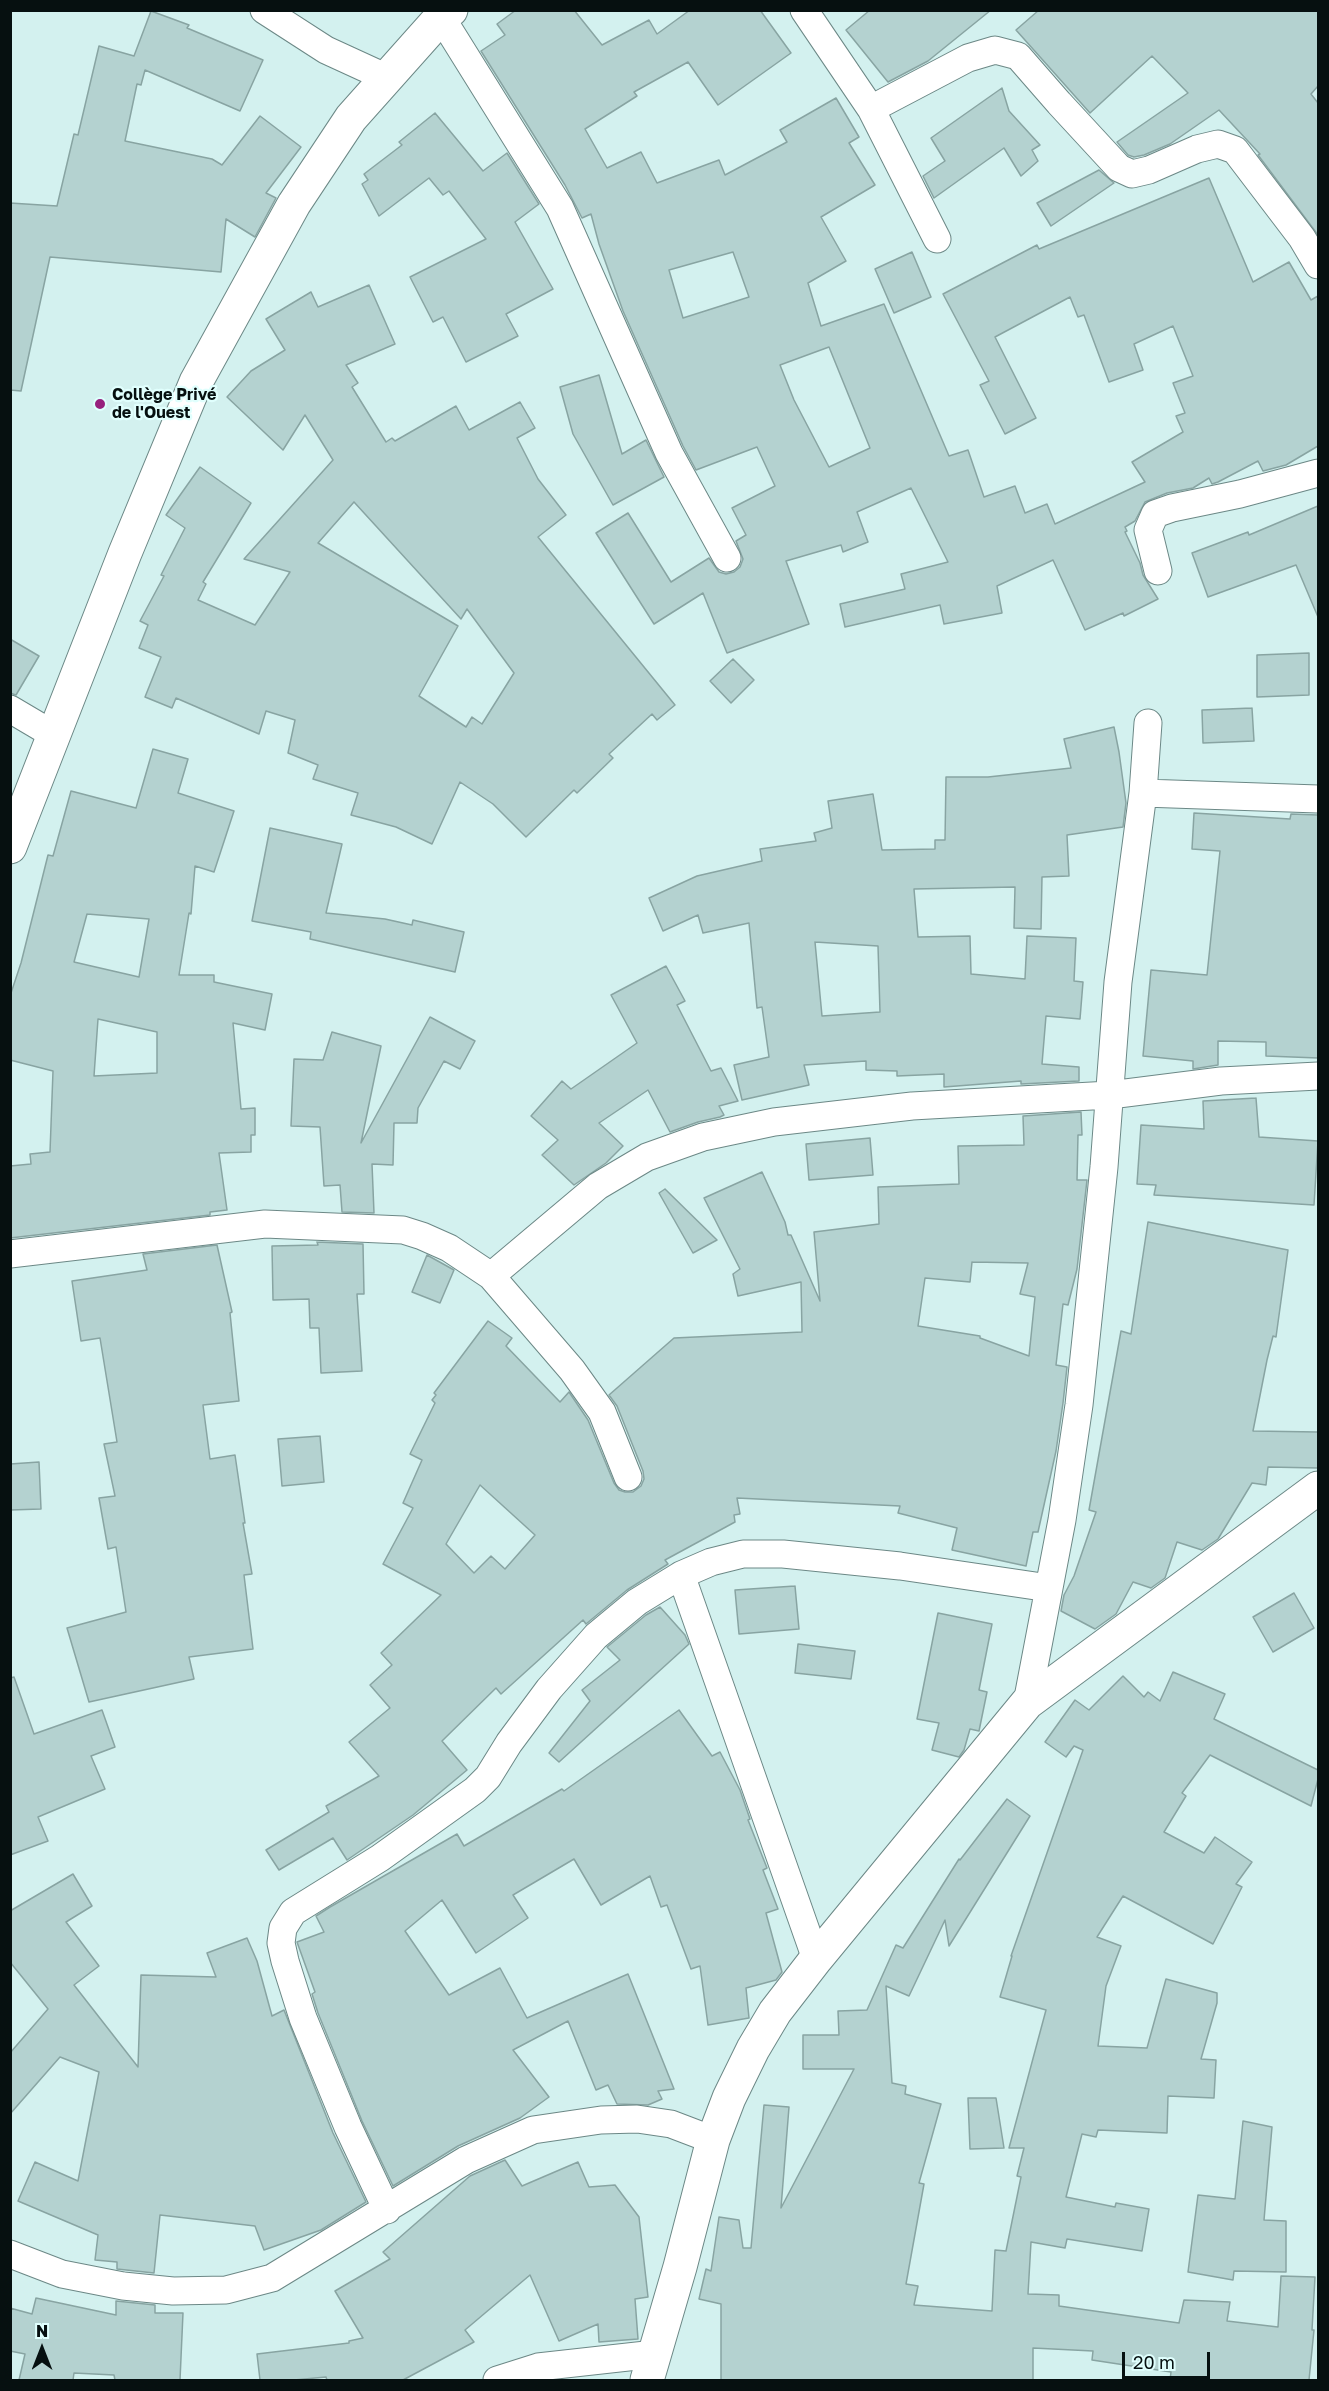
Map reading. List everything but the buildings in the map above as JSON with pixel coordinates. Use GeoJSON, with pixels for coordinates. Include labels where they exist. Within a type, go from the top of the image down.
{"type":"FeatureCollection","features":[{"type":"Feature","properties":{"kind":"street"},"geometry":{"type":"LineString","coordinates":[[264,10],[326,50],[387,78]]}},
{"type":"Feature","properties":{"kind":"street"},"geometry":{"type":"LineString","coordinates":[[804,10],[871,109],[937,239]]}},
{"type":"Feature","properties":{"kind":"street"},"geometry":{"type":"LineString","coordinates":[[10,847],[125,552],[196,382],[294,204],[351,118],[446,14],[560,208],[669,453],[727,558]]}},
{"type":"Feature","properties":{"kind":"street"},"geometry":{"type":"LineString","coordinates":[[871,109],[968,58],[995,50],[1018,56],[1119,168],[1132,174],[1149,170],[1197,149],[1218,144],[1235,150],[1302,238],[1318,266]]}},
{"type":"Feature","properties":{"kind":"street"},"geometry":{"type":"LineString","coordinates":[[1158,571],[1148,530],[1155,514],[1172,507],[1240,494],[1318,473]]}},
{"type":"Feature","properties":{"kind":"street"},"geometry":{"type":"LineString","coordinates":[[10,708],[54,735]]}},
{"type":"Feature","properties":{"kind":"street"},"geometry":{"type":"LineString","coordinates":[[1027,1703],[1062,1520],[1079,1405],[1110,1095],[1118,982],[1143,793],[1148,723]]}},
{"type":"Feature","properties":{"kind":"street"},"geometry":{"type":"LineString","coordinates":[[1143,793],[1318,799]]}},
{"type":"Feature","properties":{"kind":"street"},"geometry":{"type":"LineString","coordinates":[[490,1276],[598,1186],[647,1157],[703,1137],[774,1122],[912,1106],[1110,1095],[1221,1081],[1318,1076]]}},
{"type":"Feature","properties":{"kind":"street"},"geometry":{"type":"LineString","coordinates":[[10,1254],[265,1224],[403,1230],[449,1248],[490,1276],[572,1370],[602,1412],[628,1477]]}},
{"type":"Feature","properties":{"kind":"street"},"geometry":{"type":"LineString","coordinates":[[497,2380],[538,2367],[651,2367],[713,2140],[729,2098],[753,2049],[775,2012],[1027,1703],[1318,1488]]}},
{"type":"Feature","properties":{"kind":"street"},"geometry":{"type":"LineString","coordinates":[[387,2210],[348,2127],[303,2018],[285,1962],[281,1943],[283,1928],[293,1912],[380,1858],[475,1790],[488,1777],[509,1743],[549,1689],[596,1636],[637,1602],[681,1575],[711,1562],[743,1554],[783,1554],[900,1566],[1049,1588]]}},
{"type":"Feature","properties":{"kind":"street"},"geometry":{"type":"LineString","coordinates":[[681,1575],[816,1959]]}},
{"type":"Feature","properties":{"kind":"street"},"geometry":{"type":"LineString","coordinates":[[10,2254],[62,2274],[123,2286],[173,2291],[226,2290],[272,2278],[466,2160],[533,2130],[601,2120],[637,2119],[671,2124],[713,2140]]}},
{"type":"Feature","properties":{"kind":"place","name":"Collège Privé de l'Ouest"},"geometry":{"type":"Point","coordinates":[100,404]}}]}
